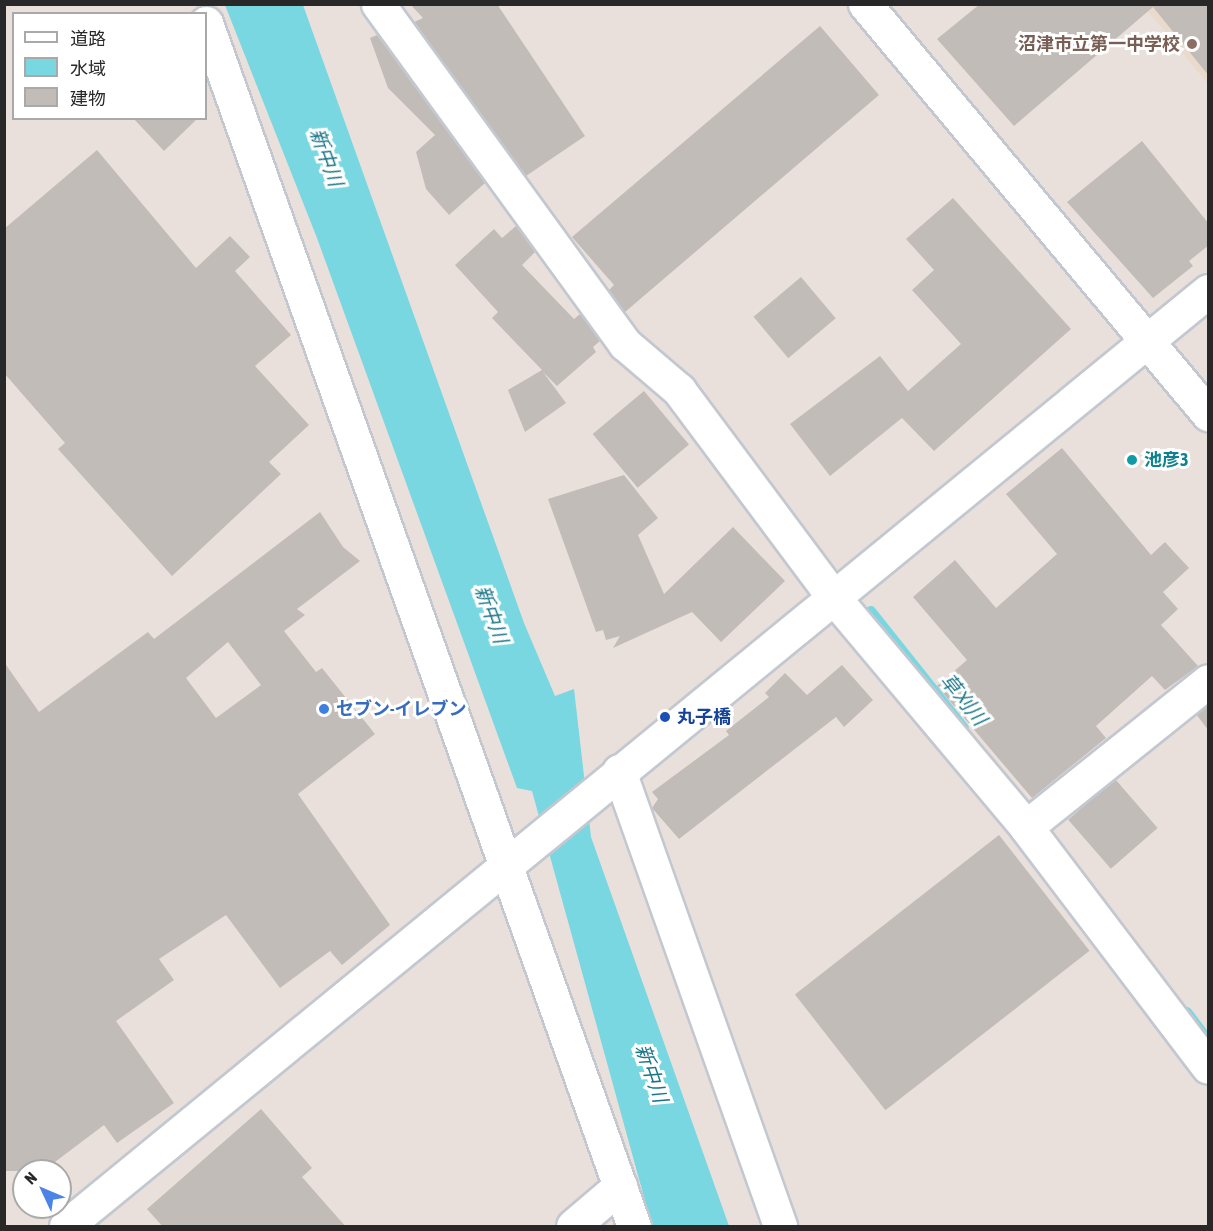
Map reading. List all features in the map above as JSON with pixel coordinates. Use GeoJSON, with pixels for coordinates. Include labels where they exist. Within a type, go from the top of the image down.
{"type":"FeatureCollection","features":[{"type":"Feature","properties":{"kind":"street"},"geometry":{"type":"LineString","coordinates":[[378,4],[625,345],[679,390],[835,599],[1026,827],[1209,1067]]}},
{"type":"Feature","properties":{"kind":"street"},"geometry":{"type":"LineString","coordinates":[[866,4],[1209,414]]}},
{"type":"Feature","properties":{"kind":"street"},"geometry":{"type":"LineString","coordinates":[[207,26],[515,854],[634,1227]]}},
{"type":"Feature","properties":{"kind":"street"},"geometry":{"type":"LineString","coordinates":[[66,1227],[515,854],[835,599],[1209,291]]}},
{"type":"Feature","properties":{"kind":"street"},"geometry":{"type":"LineString","coordinates":[[1026,827],[1209,681]]}},
{"type":"Feature","properties":{"kind":"street"},"geometry":{"type":"LineString","coordinates":[[619,771],[780,1227]]}},
{"type":"Feature","properties":{"kind":"street"},"geometry":{"type":"LineString","coordinates":[[573,1227],[620,1186]]}},
{"type":"Feature","properties":{"kind":"shaded area","name":"沼津市立第一中学校"},"geometry":{"type":"Polygon","coordinates":[[[1143,5],[1208,5],[1208,84],[1143,5]]]}},
{"type":"Feature","properties":{"kind":"water","name":"新中川"},"geometry":{"type":"Polygon","coordinates":[[[225,5],[303,5],[524,623],[555,696],[574,689],[591,837],[729,1226],[652,1226],[532,791],[517,788],[317,238],[225,5]]]}},
{"type":"Feature","properties":{"kind":"building"},"geometry":{"type":"Polygon","coordinates":[[[410,4],[497,4],[585,136],[526,176],[414,22],[423,18],[410,4]]]}},
{"type":"Feature","properties":{"kind":"building"},"geometry":{"type":"Polygon","coordinates":[[[980,4],[1209,4],[1209,76],[1153,7],[1014,126],[937,39],[980,4]]]}},
{"type":"Feature","properties":{"kind":"building"},"geometry":{"type":"Polygon","coordinates":[[[820,26],[879,95],[625,312],[609,290],[614,285],[572,237],[820,26]]]}},
{"type":"Feature","properties":{"kind":"building"},"geometry":{"type":"Polygon","coordinates":[[[377,35],[485,183],[449,215],[426,189],[416,152],[435,135],[388,88],[370,38],[377,35]]]}},
{"type":"Feature","properties":{"kind":"building"},"geometry":{"type":"Polygon","coordinates":[[[135,120],[196,120],[164,151],[135,120]]]}},
{"type":"Feature","properties":{"kind":"building"},"geometry":{"type":"Polygon","coordinates":[[[1142,141],[1209,224],[1209,245],[1189,261],[1193,266],[1153,298],[1067,202],[1142,141]]]}},
{"type":"Feature","properties":{"kind":"building"},"geometry":{"type":"Polygon","coordinates":[[[97,150],[196,268],[230,236],[250,257],[235,271],[291,335],[255,366],[309,425],[269,462],[281,474],[172,576],[58,449],[65,443],[4,373],[4,229],[97,150]]]}},
{"type":"Feature","properties":{"kind":"building"},"geometry":{"type":"Polygon","coordinates":[[[953,198],[1071,329],[934,451],[902,418],[830,476],[790,424],[880,356],[908,391],[961,344],[912,290],[934,270],[906,239],[953,198]]]}},
{"type":"Feature","properties":{"kind":"building"},"geometry":{"type":"Polygon","coordinates":[[[516,226],[535,252],[522,265],[574,319],[580,314],[600,341],[593,347],[596,352],[557,386],[543,372],[566,403],[525,432],[508,390],[542,370],[492,318],[498,312],[455,265],[494,229],[502,238],[516,226]]]}},
{"type":"Feature","properties":{"kind":"building"},"geometry":{"type":"Polygon","coordinates":[[[801,277],[836,318],[788,358],[754,317],[801,277]]]}},
{"type":"Feature","properties":{"kind":"building"},"geometry":{"type":"Polygon","coordinates":[[[644,391],[689,445],[638,488],[593,434],[644,391]]]}},
{"type":"Feature","properties":{"kind":"building"},"geometry":{"type":"Polygon","coordinates":[[[1062,448],[1151,555],[1165,542],[1189,568],[1163,592],[1178,609],[1161,625],[1198,666],[1165,690],[1152,676],[1096,726],[1106,738],[1032,798],[937,686],[967,660],[913,597],[955,560],[996,608],[1057,554],[1006,494],[1062,448]]]}},
{"type":"Feature","properties":{"kind":"building"},"geometry":{"type":"Polygon","coordinates":[[[624,475],[658,518],[638,535],[664,594],[733,527],[785,581],[721,642],[692,612],[613,648],[620,636],[606,640],[603,630],[596,632],[548,499],[624,475]]]}},
{"type":"Feature","properties":{"kind":"building"},"geometry":{"type":"Polygon","coordinates":[[[320,512],[343,547],[360,561],[297,609],[305,615],[284,631],[316,672],[322,668],[375,734],[298,794],[390,925],[342,965],[330,951],[280,988],[226,915],[159,959],[174,980],[116,1021],[174,1103],[117,1143],[104,1125],[59,1159],[12,1159],[12,1171],[4,1171],[4,662],[39,712],[148,632],[154,639],[320,512]],[[228,642],[186,678],[216,718],[261,685],[228,642]]]}},
{"type":"Feature","properties":{"kind":"building"},"geometry":{"type":"Polygon","coordinates":[[[842,665],[873,700],[844,727],[836,717],[679,839],[652,808],[658,799],[652,792],[729,735],[726,731],[769,697],[765,693],[785,673],[807,695],[842,665]]]}},
{"type":"Feature","properties":{"kind":"building"},"geometry":{"type":"Polygon","coordinates":[[[1209,705],[1209,731],[1196,714],[1209,705]]]}},
{"type":"Feature","properties":{"kind":"building"},"geometry":{"type":"Polygon","coordinates":[[[1115,779],[1158,828],[1111,869],[1068,820],[1115,779]]]}},
{"type":"Feature","properties":{"kind":"building"},"geometry":{"type":"Polygon","coordinates":[[[999,835],[1090,951],[885,1110],[795,994],[999,835]]]}},
{"type":"Feature","properties":{"kind":"building"},"geometry":{"type":"Polygon","coordinates":[[[261,1109],[312,1168],[302,1177],[346,1227],[163,1227],[147,1209],[261,1109]]]}},
{"type":"Feature","properties":{"kind":"waterway","name":"草刈川"},"geometry":{"type":"LineString","coordinates":[[871,611],[964,728]]}},
{"type":"Feature","properties":{"kind":"waterway","name":"草刈川"},"geometry":{"type":"LineString","coordinates":[[1187,1012],[1208,1040]]}},
{"type":"Feature","properties":{"kind":"place","name":"沼津市立第一中学校"},"geometry":{"type":"Point","coordinates":[1192,44]}},
{"type":"Feature","properties":{"kind":"place","name":"池彦3"},"geometry":{"type":"Point","coordinates":[1132,460]}},
{"type":"Feature","properties":{"kind":"place","name":"セブン-イレブン"},"geometry":{"type":"Point","coordinates":[324,709]}},
{"type":"Feature","properties":{"kind":"place","name":"丸子橋"},"geometry":{"type":"Point","coordinates":[665,717]}}]}
